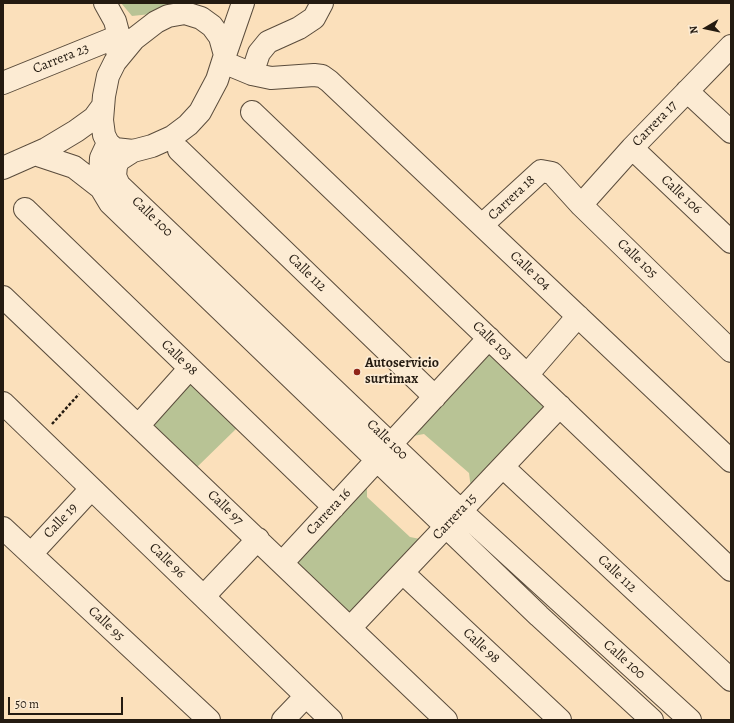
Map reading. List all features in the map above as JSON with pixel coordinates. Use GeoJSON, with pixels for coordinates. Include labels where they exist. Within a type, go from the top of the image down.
{"type":"FeatureCollection","features":[{"type":"Feature","properties":{"kind":"street"},"geometry":{"type":"LineString","coordinates":[[106,139],[115,149],[133,152],[152,146],[172,136],[188,125],[200,112],[217,80],[243,3]]}},
{"type":"Feature","properties":{"kind":"street"},"geometry":{"type":"LineString","coordinates":[[224,59],[252,74],[259,54],[268,42],[299,28],[314,18],[322,3]]}},
{"type":"Feature","properties":{"kind":"street"},"geometry":{"type":"LineString","coordinates":[[101,188],[101,158],[106,139],[102,107],[108,76],[115,62],[134,39],[156,22],[168,16],[194,8],[201,18],[212,26],[220,37],[224,59]]}},
{"type":"Feature","properties":{"kind":"street"},"geometry":{"type":"LineString","coordinates":[[115,62],[113,20],[129,23],[156,22]]}},
{"type":"Feature","properties":{"kind":"street","name":"Carrera 23"},"geometry":{"type":"LineString","coordinates":[[3,83],[113,20]]}},
{"type":"Feature","properties":{"kind":"street","name":"Carrera 17"},"geometry":{"type":"LineString","coordinates":[[581,205],[632,148],[731,46]]}},
{"type":"Feature","properties":{"kind":"street","name":"Calle 104"},"geometry":{"type":"LineString","coordinates":[[252,74],[270,78],[314,75],[322,76],[329,81],[731,461]]}},
{"type":"Feature","properties":{"kind":"street"},"geometry":{"type":"LineString","coordinates":[[687,91],[731,132]]}},
{"type":"Feature","properties":{"kind":"street"},"geometry":{"type":"LineString","coordinates":[[3,168],[40,151],[83,126],[94,118],[102,107]]}},
{"type":"Feature","properties":{"kind":"street","name":"Calle 103"},"geometry":{"type":"LineString","coordinates":[[252,112],[527,375],[728,562]]}},
{"type":"Feature","properties":{"kind":"street"},"geometry":{"type":"LineString","coordinates":[[40,151],[106,139]]}},
{"type":"Feature","properties":{"kind":"street","name":"Calle 106"},"geometry":{"type":"LineString","coordinates":[[632,148],[731,242]]}},
{"type":"Feature","properties":{"kind":"street","name":"Calle 112"},"geometry":{"type":"LineString","coordinates":[[179,150],[435,397]]}},
{"type":"Feature","properties":{"kind":"street"},"geometry":{"type":"LineString","coordinates":[[40,151],[74,167],[101,188]]}},
{"type":"Feature","properties":{"kind":"street","name":"Calle 100"},"geometry":{"type":"LineString","coordinates":[[133,152],[119,160],[116,166],[115,176],[119,185],[461,511],[690,720]]}},
{"type":"Feature","properties":{"kind":"street","name":"Carrera 18"},"geometry":{"type":"LineString","coordinates":[[482,225],[541,171]]}},
{"type":"Feature","properties":{"kind":"street","name":"Calle 105"},"geometry":{"type":"LineString","coordinates":[[541,171],[552,173],[581,205],[731,351]]}},
{"type":"Feature","properties":{"kind":"street","name":"Calle 100"},"geometry":{"type":"LineString","coordinates":[[101,188],[110,203],[539,616],[652,720]]}},
{"type":"Feature","properties":{"kind":"street","name":"Calle 98"},"geometry":{"type":"LineString","coordinates":[[25,209],[334,507]]}},
{"type":"Feature","properties":{"kind":"street","name":"Calle 97"},"geometry":{"type":"LineString","coordinates":[[3,297],[446,720]]}},
{"type":"Feature","properties":{"kind":"street"},"geometry":{"type":"LineString","coordinates":[[527,375],[578,316]]}},
{"type":"Feature","properties":{"kind":"street"},"geometry":{"type":"LineString","coordinates":[[391,444],[489,338]]}},
{"type":"Feature","properties":{"kind":"street"},"geometry":{"type":"LineString","coordinates":[[138,426],[190,368]]}},
{"type":"Feature","properties":{"kind":"street","name":"Calle 96"},"geometry":{"type":"LineString","coordinates":[[3,403],[331,720]]}},
{"type":"Feature","properties":{"kind":"street","name":"Carrera 15"},"geometry":{"type":"LineString","coordinates":[[350,628],[560,406]]}},
{"type":"Feature","properties":{"kind":"street","name":"Carrera 16"},"geometry":{"type":"LineString","coordinates":[[282,563],[377,460]]}},
{"type":"Feature","properties":{"kind":"street","name":"Calle 112"},"geometry":{"type":"LineString","coordinates":[[503,467],[731,680]]}},
{"type":"Feature","properties":{"kind":"street","name":"Calle 19"},"geometry":{"type":"LineString","coordinates":[[31,554],[91,489]]}},
{"type":"Feature","properties":{"kind":"street","name":"Calle 95"},"geometry":{"type":"LineString","coordinates":[[3,528],[209,720]]}},
{"type":"Feature","properties":{"kind":"street"},"geometry":{"type":"LineString","coordinates":[[204,596],[258,540]]}},
{"type":"Feature","properties":{"kind":"street","name":"Calle 98"},"geometry":{"type":"LineString","coordinates":[[403,573],[560,720]]}},
{"type":"Feature","properties":{"kind":"street"},"geometry":{"type":"LineString","coordinates":[[284,720],[306,696]]}},
{"type":"Feature","properties":{"kind":"path"},"geometry":{"type":"LineString","coordinates":[[39,438],[91,381]]}},
{"type":"Feature","properties":{"kind":"green space"},"geometry":{"type":"Polygon","coordinates":[[[121,3],[177,3],[151,14],[132,16],[121,3]]]}},
{"type":"Feature","properties":{"kind":"green space"},"geometry":{"type":"Polygon","coordinates":[[[489,350],[547,408],[471,489],[469,473],[424,434],[413,436],[489,350]]]}},
{"type":"Feature","properties":{"kind":"green space"},"geometry":{"type":"Polygon","coordinates":[[[189,379],[238,427],[194,470],[147,424],[189,379]]]}},
{"type":"Feature","properties":{"kind":"green space"},"geometry":{"type":"Polygon","coordinates":[[[367,483],[367,497],[410,537],[425,540],[349,614],[294,562],[367,483]]]}},
{"type":"Feature","properties":{"kind":"place","name":"Autoservicio surtimax"},"geometry":{"type":"Point","coordinates":[357,372]}}]}
